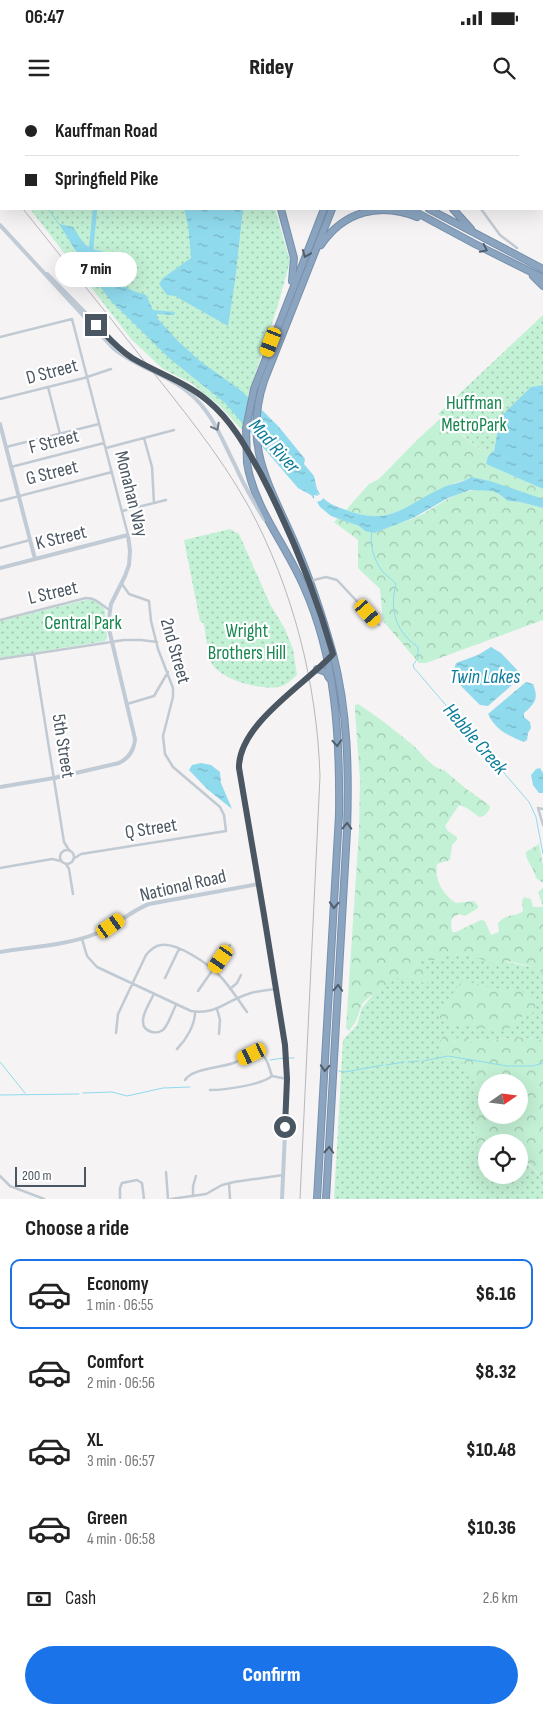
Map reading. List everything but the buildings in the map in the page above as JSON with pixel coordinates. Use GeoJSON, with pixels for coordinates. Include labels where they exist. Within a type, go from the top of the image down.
{"type":"FeatureCollection","features":[{"type":"Feature","properties":{"kind":"highway"},"geometry":{"type":"LineString","coordinates":[[281,210],[294,258],[294,269],[287,302]]}},
{"type":"Feature","properties":{"kind":"highway"},"geometry":{"type":"LineString","coordinates":[[318,1199],[339,815],[336,722],[328,660],[316,617],[303,584],[251,485],[247,463],[246,428],[254,389],[324,210]]}},
{"type":"Feature","properties":{"kind":"highway"},"geometry":{"type":"LineString","coordinates":[[326,1199],[348,798],[342,710],[333,654],[309,581],[260,462],[256,431],[259,399],[270,365],[332,210]]}},
{"type":"Feature","properties":{"kind":"highway"},"geometry":{"type":"LineString","coordinates":[[314,254],[336,227],[349,218],[374,210],[397,210],[442,227]]}},
{"type":"Feature","properties":{"kind":"highway"},"geometry":{"type":"LineString","coordinates":[[412,210],[543,278]]}},
{"type":"Feature","properties":{"kind":"highway"},"geometry":{"type":"LineString","coordinates":[[431,210],[543,269]]}},
{"type":"Feature","properties":{"kind":"highway"},"geometry":{"type":"LineString","coordinates":[[454,210],[480,236]]}},
{"type":"Feature","properties":{"kind":"highway"},"geometry":{"type":"LineString","coordinates":[[526,270],[543,286]]}},
{"type":"Feature","properties":{"kind":"highway"},"geometry":{"type":"LineString","coordinates":[[317,668],[324,671],[328,676],[336,722]]}},
{"type":"Feature","properties":{"kind":"main road"},"geometry":{"type":"LineString","coordinates":[[0,224],[120,354],[176,384],[190,393],[200,404],[217,428],[239,475],[286,552]]}},
{"type":"Feature","properties":{"kind":"main road"},"geometry":{"type":"LineString","coordinates":[[43,271],[51,276],[100,329],[128,355],[190,388],[222,413],[235,429],[247,449],[292,538]]}},
{"type":"Feature","properties":{"kind":"main road"},"geometry":{"type":"LineString","coordinates":[[0,424],[35,559]]}},
{"type":"Feature","properties":{"kind":"main road","name":"K Street"},"geometry":{"type":"LineString","coordinates":[[0,568],[128,535]]}},
{"type":"Feature","properties":{"kind":"main road","name":"Monahan Way"},"geometry":{"type":"LineString","coordinates":[[54,778],[116,764],[128,757],[134,746],[135,737],[108,626],[110,610],[127,572],[130,558],[128,535]]}},
{"type":"Feature","properties":{"kind":"main road"},"geometry":{"type":"LineString","coordinates":[[282,1199],[287,1079],[285,1045],[239,768],[240,756],[243,746],[258,725],[299,684],[333,654]]}},
{"type":"Feature","properties":{"kind":"main road"},"geometry":{"type":"LineString","coordinates":[[0,787],[54,778]]}},
{"type":"Feature","properties":{"kind":"main road","name":"National Road"},"geometry":{"type":"LineString","coordinates":[[0,952],[82,938],[108,928],[136,909],[149,904],[259,884]]}},
{"type":"Feature","properties":{"kind":"street"},"geometry":{"type":"LineString","coordinates":[[482,210],[500,235],[517,248]]}},
{"type":"Feature","properties":{"kind":"street","name":"Monahan Way"},"geometry":{"type":"LineString","coordinates":[[0,337],[72,319],[128,535]]}},
{"type":"Feature","properties":{"kind":"street","name":"D Street"},"geometry":{"type":"LineString","coordinates":[[0,400],[110,370]]}},
{"type":"Feature","properties":{"kind":"street"},"geometry":{"type":"LineString","coordinates":[[48,387],[60,434]]}},
{"type":"Feature","properties":{"kind":"street"},"geometry":{"type":"LineString","coordinates":[[6,447],[99,424]]}},
{"type":"Feature","properties":{"kind":"street","name":"F Street"},"geometry":{"type":"LineString","coordinates":[[106,448],[174,430]]}},
{"type":"Feature","properties":{"kind":"street"},"geometry":{"type":"LineString","coordinates":[[144,438],[152,468],[154,503]]}},
{"type":"Feature","properties":{"kind":"street","name":"F Street"},"geometry":{"type":"LineString","coordinates":[[11,467],[104,443]]}},
{"type":"Feature","properties":{"kind":"street","name":"G Street"},"geometry":{"type":"LineString","coordinates":[[0,501],[112,472]]}},
{"type":"Feature","properties":{"kind":"street"},"geometry":{"type":"LineString","coordinates":[[122,511],[166,500]]}},
{"type":"Feature","properties":{"kind":"street"},"geometry":{"type":"LineString","coordinates":[[0,548],[30,540]]}},
{"type":"Feature","properties":{"kind":"street"},"geometry":{"type":"LineString","coordinates":[[309,581],[319,578],[332,578],[341,582],[379,625]]}},
{"type":"Feature","properties":{"kind":"street","name":"2nd Street"},"geometry":{"type":"LineString","coordinates":[[121,584],[128,594],[149,601],[152,625],[159,651],[174,693],[163,736],[165,754],[173,767],[220,807],[224,815],[226,831]]}},
{"type":"Feature","properties":{"kind":"street","name":"L Street"},"geometry":{"type":"LineString","coordinates":[[0,620],[86,598],[98,601],[110,610]]}},
{"type":"Feature","properties":{"kind":"street"},"geometry":{"type":"LineString","coordinates":[[0,659],[111,642],[135,640],[157,642]]}},
{"type":"Feature","properties":{"kind":"street","name":"5th Street"},"geometry":{"type":"LineString","coordinates":[[34,654],[64,842],[61,853]]}},
{"type":"Feature","properties":{"kind":"street"},"geometry":{"type":"LineString","coordinates":[[127,704],[154,696],[168,672]]}},
{"type":"Feature","properties":{"kind":"street"},"geometry":{"type":"LineString","coordinates":[[543,810],[538,808],[543,826]]}},
{"type":"Feature","properties":{"kind":"street","name":"Q Street"},"geometry":{"type":"LineString","coordinates":[[70,851],[81,854],[226,831]]}},
{"type":"Feature","properties":{"kind":"street","name":"5th Street"},"geometry":{"type":"LineString","coordinates":[[64,842],[70,851]]}},
{"type":"Feature","properties":{"kind":"street"},"geometry":{"type":"LineString","coordinates":[[52,859],[61,853],[70,851],[72,861],[69,869]]}},
{"type":"Feature","properties":{"kind":"street"},"geometry":{"type":"LineString","coordinates":[[61,853],[61,861]]}},
{"type":"Feature","properties":{"kind":"street","name":"Q Street"},"geometry":{"type":"LineString","coordinates":[[72,861],[81,854]]}},
{"type":"Feature","properties":{"kind":"street"},"geometry":{"type":"LineString","coordinates":[[0,868],[52,859],[61,861],[69,869],[73,894]]}},
{"type":"Feature","properties":{"kind":"street"},"geometry":{"type":"LineString","coordinates":[[65,863],[72,861]]}},
{"type":"Feature","properties":{"kind":"street"},"geometry":{"type":"LineString","coordinates":[[82,938],[85,952],[92,963],[101,969],[176,1005],[195,1012],[217,1009],[249,993],[276,989]]}},
{"type":"Feature","properties":{"kind":"street"},"geometry":{"type":"LineString","coordinates":[[116,1034],[118,1014],[146,956],[152,948],[165,944],[179,949],[214,969],[246,1012]]}},
{"type":"Feature","properties":{"kind":"street"},"geometry":{"type":"LineString","coordinates":[[198,991],[230,945]]}},
{"type":"Feature","properties":{"kind":"street"},"geometry":{"type":"LineString","coordinates":[[165,978],[179,949]]}},
{"type":"Feature","properties":{"kind":"street"},"geometry":{"type":"LineString","coordinates":[[230,989],[241,975]]}},
{"type":"Feature","properties":{"kind":"street"},"geometry":{"type":"LineString","coordinates":[[154,994],[143,1018],[144,1027],[149,1031],[157,1033],[164,1029],[176,1005]]}},
{"type":"Feature","properties":{"kind":"street"},"geometry":{"type":"LineString","coordinates":[[217,1009],[220,1020],[218,1034]]}},
{"type":"Feature","properties":{"kind":"street"},"geometry":{"type":"LineString","coordinates":[[177,1049],[187,1037],[195,1012]]}},
{"type":"Feature","properties":{"kind":"street"},"geometry":{"type":"LineString","coordinates":[[185,1080],[189,1075],[228,1065],[255,1053],[261,1054],[265,1058],[272,1076]]}},
{"type":"Feature","properties":{"kind":"street"},"geometry":{"type":"LineString","coordinates":[[210,1090],[231,1089],[266,1080],[272,1076],[287,1079]]}},
{"type":"Feature","properties":{"kind":"street"},"geometry":{"type":"LineString","coordinates":[[166,1172],[169,1199],[202,1194],[229,1183],[271,1175],[283,1175]]}},
{"type":"Feature","properties":{"kind":"street"},"geometry":{"type":"LineString","coordinates":[[0,1176],[10,1186],[44,1199]]}},
{"type":"Feature","properties":{"kind":"street"},"geometry":{"type":"LineString","coordinates":[[193,1196],[196,1176]]}},
{"type":"Feature","properties":{"kind":"street"},"geometry":{"type":"LineString","coordinates":[[120,1199],[122,1183],[138,1180],[142,1183],[144,1199]]}},
{"type":"Feature","properties":{"kind":"street"},"geometry":{"type":"LineString","coordinates":[[229,1183],[230,1199]]}},
{"type":"Feature","properties":{"kind":"street"},"geometry":{"type":"LineString","coordinates":[[202,1194],[203,1199]]}},
{"type":"Feature","properties":{"kind":"green space"},"geometry":{"type":"Polygon","coordinates":[[[31,210],[275,210],[290,261],[278,305],[247,399],[242,430],[220,406],[191,383],[163,369],[132,340],[31,210]]]}},
{"type":"Feature","properties":{"kind":"green space","name":"Huffman MetroPark"},"geometry":{"type":"Polygon","coordinates":[[[543,315],[543,385],[531,387],[498,429],[494,451],[488,456],[438,414],[543,315]]]}},
{"type":"Feature","properties":{"kind":"green space"},"geometry":{"type":"Polygon","coordinates":[[[441,418],[488,456],[486,464],[543,489],[543,499],[486,481],[470,479],[437,491],[397,512],[382,516],[365,515],[346,510],[369,484],[379,479],[441,418]]]}},
{"type":"Feature","properties":{"kind":"green space"},"geometry":{"type":"Polygon","coordinates":[[[476,490],[492,491],[508,501],[543,508],[543,620],[426,663],[419,663],[383,621],[380,589],[358,568],[358,540],[334,522],[338,518],[359,526],[365,531],[389,526],[420,515],[458,494],[476,490]]]}},
{"type":"Feature","properties":{"kind":"green space","name":"Wright Brothers Hill"},"geometry":{"type":"Polygon","coordinates":[[[230,529],[239,534],[270,604],[285,629],[293,649],[297,675],[282,686],[265,687],[243,683],[223,674],[211,662],[204,624],[200,621],[184,540],[230,529]]]}},
{"type":"Feature","properties":{"kind":"green space","name":"Central Park"},"geometry":{"type":"Polygon","coordinates":[[[90,599],[100,604],[105,611],[107,638],[105,641],[0,658],[0,621],[90,599]]]}},
{"type":"Feature","properties":{"kind":"green space"},"geometry":{"type":"Polygon","coordinates":[[[358,704],[414,746],[431,764],[444,770],[489,805],[490,808],[487,813],[479,817],[467,808],[459,805],[445,826],[448,831],[457,837],[457,840],[452,845],[450,860],[437,864],[436,870],[440,886],[447,896],[456,903],[474,901],[478,906],[478,908],[465,916],[459,914],[453,917],[451,922],[452,932],[456,932],[481,920],[485,921],[491,935],[499,932],[498,923],[505,917],[523,911],[522,901],[524,897],[531,899],[533,907],[543,907],[543,973],[530,966],[507,961],[492,964],[458,954],[447,955],[431,961],[423,959],[418,962],[418,965],[421,969],[430,972],[431,976],[427,984],[413,979],[396,978],[362,1004],[356,1021],[349,1031],[346,1028],[359,831],[360,780],[355,711],[355,705],[358,704]]]}},
{"type":"Feature","properties":{"kind":"green space"},"geometry":{"type":"Polygon","coordinates":[[[539,844],[543,865],[543,883],[536,878],[526,855],[526,852],[539,844]]]}},
{"type":"Feature","properties":{"kind":"green space"},"geometry":{"type":"Polygon","coordinates":[[[543,888],[543,907],[538,892],[543,888]]]}},
{"type":"Feature","properties":{"kind":"green space"},"geometry":{"type":"Polygon","coordinates":[[[418,952],[487,954],[507,962],[543,969],[543,1040],[517,1037],[512,1039],[501,1038],[494,1041],[474,1039],[470,1047],[453,1040],[453,1060],[460,1060],[478,1081],[476,1085],[478,1090],[478,1184],[528,1184],[528,1164],[543,1178],[543,1199],[334,1199],[343,1040],[357,1025],[362,1008],[375,992],[376,955],[418,952]]]}},
{"type":"Feature","properties":{"kind":"green space"},"geometry":{"type":"Polygon","coordinates":[[[466,981],[487,987],[521,991],[532,997],[535,1006],[534,1012],[521,1017],[516,1024],[504,1030],[490,1030],[441,1021],[438,1010],[445,1004],[461,982],[466,981]]]}},
{"type":"Feature","properties":{"kind":"green space"},"geometry":{"type":"Polygon","coordinates":[[[445,1034],[456,1042],[457,1038],[468,1039],[467,1045],[470,1046],[474,1039],[494,1041],[501,1038],[512,1039],[517,1037],[543,1040],[543,1178],[528,1163],[528,1134],[478,1134],[478,1153],[477,1117],[478,1105],[478,1124],[528,1124],[528,1074],[478,1074],[478,1091],[476,1088],[477,1081],[460,1060],[447,1059],[439,1050],[442,1044],[440,1041],[445,1034]]]}},
{"type":"Feature","properties":{"kind":"water"},"geometry":{"type":"Polygon","coordinates":[[[184,210],[243,210],[228,326],[175,296],[167,295],[159,284],[163,278],[191,258],[188,224],[184,210]]]}},
{"type":"Feature","properties":{"kind":"water"},"geometry":{"type":"Polygon","coordinates":[[[59,224],[73,227],[88,246],[102,251],[105,268],[110,275],[122,285],[146,295],[153,310],[175,312],[174,315],[157,314],[157,318],[200,361],[239,389],[279,427],[305,459],[304,464],[314,476],[320,494],[317,493],[318,496],[314,495],[314,499],[311,495],[298,488],[225,403],[169,358],[111,301],[91,275],[59,224]]]}},
{"type":"Feature","properties":{"kind":"water"},"geometry":{"type":"Polygon","coordinates":[[[543,385],[543,489],[486,464],[488,456],[494,451],[498,429],[495,422],[531,387],[543,385]]]}},
{"type":"Feature","properties":{"kind":"water"},"geometry":{"type":"Polygon","coordinates":[[[471,477],[490,481],[543,499],[543,508],[508,501],[492,491],[470,490],[448,498],[413,518],[374,533],[331,516],[317,502],[323,498],[346,510],[362,515],[386,515],[397,512],[442,488],[471,477]]]}},
{"type":"Feature","properties":{"kind":"water","name":"Twin Lakes"},"geometry":{"type":"Polygon","coordinates":[[[491,647],[501,653],[520,673],[520,678],[488,706],[480,705],[454,679],[453,673],[456,663],[478,655],[491,647]]]}},
{"type":"Feature","properties":{"kind":"water","name":"Twin Lakes"},"geometry":{"type":"Polygon","coordinates":[[[526,682],[533,684],[536,697],[524,713],[524,717],[530,722],[531,728],[527,740],[524,742],[503,731],[488,714],[526,682]]]}},
{"type":"Feature","properties":{"kind":"water"},"geometry":{"type":"Polygon","coordinates":[[[201,763],[211,765],[220,772],[221,783],[232,809],[207,789],[189,770],[192,765],[201,763]]]}},
{"type":"Feature","properties":{"kind":"water"},"geometry":{"type":"Polygon","coordinates":[[[540,768],[543,773],[543,793],[539,793],[533,785],[531,775],[536,769],[540,768]]]}},
{"type":"Feature","properties":{"kind":"waterway"},"geometry":{"type":"LineString","coordinates":[[49,210],[59,224]]}},
{"type":"Feature","properties":{"kind":"waterway","name":"Mad River"},"geometry":{"type":"LineString","coordinates":[[92,255],[95,210]]}},
{"type":"Feature","properties":{"kind":"waterway","name":"Hebble Creek"},"geometry":{"type":"LineString","coordinates":[[372,531],[371,543],[376,561],[383,572],[396,584],[393,603],[396,620],[404,634],[418,647],[418,658],[413,665],[414,668],[529,802],[536,817],[543,854]]}},
{"type":"Feature","properties":{"kind":"waterway"},"geometry":{"type":"LineString","coordinates":[[423,1061],[448,1056],[507,1066],[533,1066],[543,1063]]}},
{"type":"Feature","properties":{"kind":"waterway"},"geometry":{"type":"LineString","coordinates":[[270,1060],[284,1058]]}},
{"type":"Feature","properties":{"kind":"waterway"},"geometry":{"type":"LineString","coordinates":[[288,1058],[294,1058]]}},
{"type":"Feature","properties":{"kind":"waterway"},"geometry":{"type":"LineString","coordinates":[[408,1062],[419,1061]]}},
{"type":"Feature","properties":{"kind":"waterway"},"geometry":{"type":"LineString","coordinates":[[0,1062],[25,1093]]}},
{"type":"Feature","properties":{"kind":"waterway"},"geometry":{"type":"LineString","coordinates":[[386,1065],[404,1062]]}},
{"type":"Feature","properties":{"kind":"waterway"},"geometry":{"type":"LineString","coordinates":[[339,1071],[345,1072],[383,1065]]}},
{"type":"Feature","properties":{"kind":"waterway"},"geometry":{"type":"LineString","coordinates":[[83,1093],[112,1092],[127,1096],[163,1088],[190,1087]]}},
{"type":"Feature","properties":{"kind":"waterway"},"geometry":{"type":"LineString","coordinates":[[0,1095],[79,1094]]}},
{"type":"Feature","properties":{"kind":"railway"},"geometry":{"type":"LineString","coordinates":[[24,210],[184,411],[225,468],[265,538],[290,604],[300,637],[314,706],[320,776],[300,1199]]}},
{"type":"Feature","properties":{"kind":"route"},"geometry":{"type":"LineString","coordinates":[[96,325],[128,355],[190,388],[206,399],[222,413],[235,429],[268,488],[296,546],[333,654],[284,697],[266,716],[243,746],[239,760],[285,1045],[287,1079],[285,1127]]}}]}
